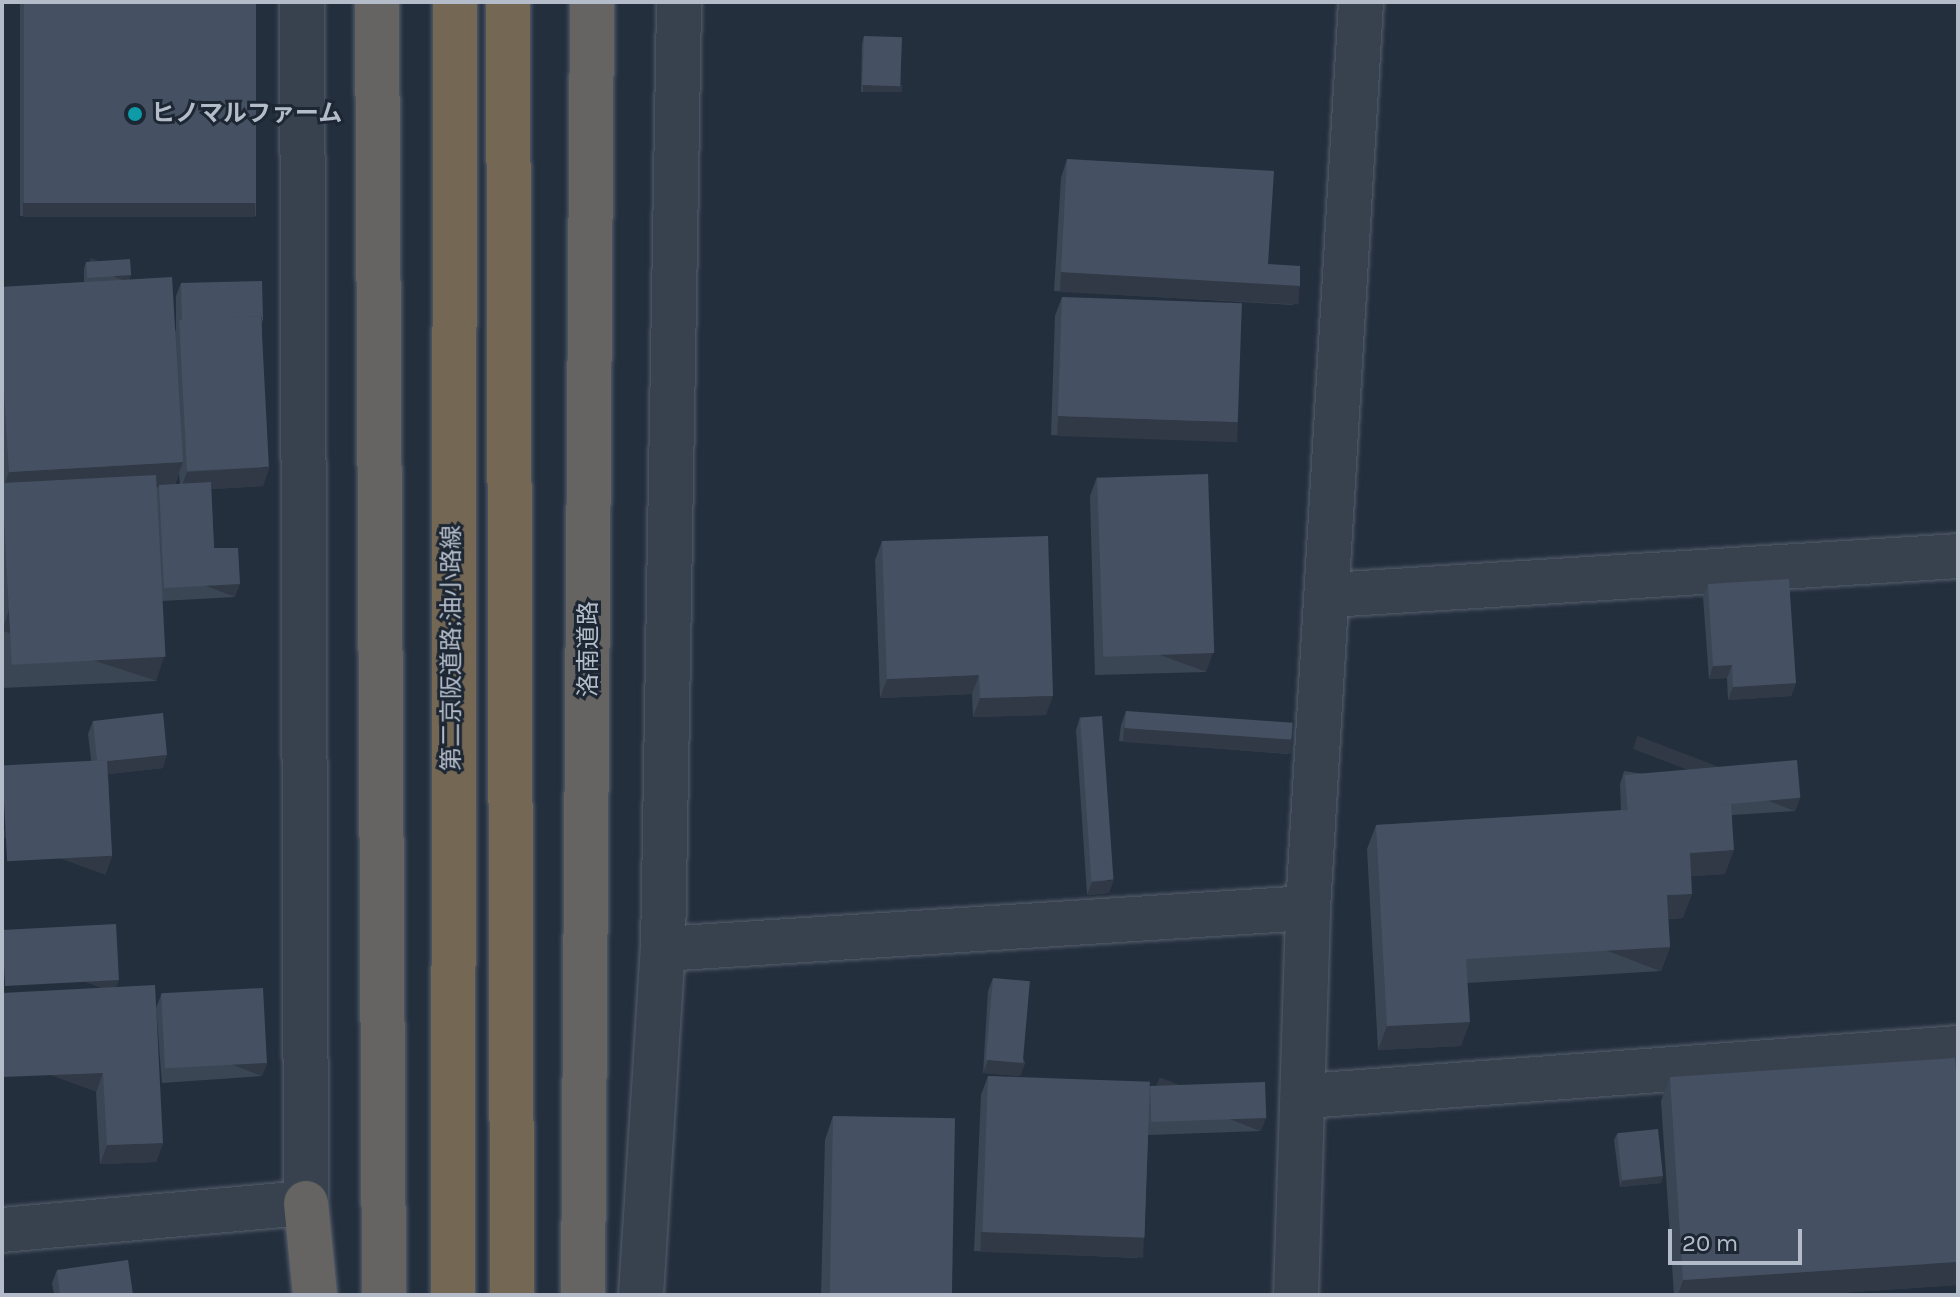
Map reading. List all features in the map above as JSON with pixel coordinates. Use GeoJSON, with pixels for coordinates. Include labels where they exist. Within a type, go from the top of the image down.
{"type":"FeatureCollection","features":[{"type":"Feature","properties":{"kind":"highway"},"geometry":{"type":"LineString","coordinates":[[377,2],[384,1295]]}},
{"type":"Feature","properties":{"kind":"highway","name":"第二京阪道路;油小路線"},"geometry":{"type":"LineString","coordinates":[[453,1295],[455,2]]}},
{"type":"Feature","properties":{"kind":"highway"},"geometry":{"type":"LineString","coordinates":[[508,2],[512,1295]]}},
{"type":"Feature","properties":{"kind":"highway","name":"洛南道路"},"geometry":{"type":"LineString","coordinates":[[583,1295],[592,2]]}},
{"type":"Feature","properties":{"kind":"highway"},"geometry":{"type":"LineString","coordinates":[[306,1203],[315,1295]]}},
{"type":"Feature","properties":{"kind":"street"},"geometry":{"type":"LineString","coordinates":[[2,1230],[306,1203],[302,2]]}},
{"type":"Feature","properties":{"kind":"street"},"geometry":{"type":"LineString","coordinates":[[641,1295],[663,949],[679,2]]}},
{"type":"Feature","properties":{"kind":"street"},"geometry":{"type":"LineString","coordinates":[[1296,1295],[1306,1096],[1308,908],[1330,595],[1361,2]]}},
{"type":"Feature","properties":{"kind":"street"},"geometry":{"type":"LineString","coordinates":[[1330,595],[1958,556]]}},
{"type":"Feature","properties":{"kind":"street"},"geometry":{"type":"LineString","coordinates":[[663,949],[1308,908]]}},
{"type":"Feature","properties":{"kind":"street"},"geometry":{"type":"LineString","coordinates":[[1306,1096],[1958,1048]]}},
{"type":"Feature","properties":{"kind":"building","name":"ヒノマルファーム"},"geometry":{"type":"Polygon","coordinates":[[[24,2],[256,2],[256,203],[24,203],[24,2]]]}},
{"type":"Feature","properties":{"kind":"building"},"geometry":{"type":"Polygon","coordinates":[[[864,36],[902,37],[900,86],[862,85],[864,36]]]}},
{"type":"Feature","properties":{"kind":"building"},"geometry":{"type":"Polygon","coordinates":[[[1067,159],[1274,171],[1268,264],[1300,266],[1300,286],[1061,272],[1067,159]]]}},
{"type":"Feature","properties":{"kind":"building"},"geometry":{"type":"Polygon","coordinates":[[[130,259],[131,275],[87,278],[86,262],[130,259]]]}},
{"type":"Feature","properties":{"kind":"building"},"geometry":{"type":"Polygon","coordinates":[[[172,277],[183,462],[9,472],[2,358],[2,287],[172,277]]]}},
{"type":"Feature","properties":{"kind":"building"},"geometry":{"type":"Polygon","coordinates":[[[262,281],[263,320],[261,316],[182,321],[181,283],[262,281]]]}},
{"type":"Feature","properties":{"kind":"building"},"geometry":{"type":"Polygon","coordinates":[[[1062,297],[1242,303],[1238,422],[1058,416],[1062,297]]]}},
{"type":"Feature","properties":{"kind":"building"},"geometry":{"type":"Polygon","coordinates":[[[261,316],[269,467],[187,471],[179,320],[261,316]]]}},
{"type":"Feature","properties":{"kind":"building"},"geometry":{"type":"Polygon","coordinates":[[[1208,474],[1214,653],[1103,657],[1097,478],[1208,474]]]}},
{"type":"Feature","properties":{"kind":"building"},"geometry":{"type":"Polygon","coordinates":[[[156,475],[166,657],[12,665],[2,483],[156,475]]]}},
{"type":"Feature","properties":{"kind":"building"},"geometry":{"type":"Polygon","coordinates":[[[211,482],[214,548],[238,548],[240,584],[164,588],[159,485],[211,482]]]}},
{"type":"Feature","properties":{"kind":"building"},"geometry":{"type":"Polygon","coordinates":[[[1048,536],[1053,696],[980,698],[979,675],[887,679],[882,541],[1048,536]]]}},
{"type":"Feature","properties":{"kind":"building"},"geometry":{"type":"Polygon","coordinates":[[[1789,579],[1796,683],[1733,687],[1732,665],[1713,666],[1708,584],[1789,579]]]}},
{"type":"Feature","properties":{"kind":"building"},"geometry":{"type":"Polygon","coordinates":[[[1126,711],[1293,723],[1291,740],[1125,728],[1126,711]]]}},
{"type":"Feature","properties":{"kind":"building"},"geometry":{"type":"Polygon","coordinates":[[[163,713],[167,755],[97,760],[93,721],[163,713]]]}},
{"type":"Feature","properties":{"kind":"building"},"geometry":{"type":"Polygon","coordinates":[[[1102,716],[1113,880],[1091,881],[1080,718],[1102,716]]]}},
{"type":"Feature","properties":{"kind":"building"},"geometry":{"type":"Polygon","coordinates":[[[107,760],[112,856],[7,861],[2,765],[107,760]]]}},
{"type":"Feature","properties":{"kind":"building"},"geometry":{"type":"Polygon","coordinates":[[[1797,760],[1800,798],[1628,813],[1625,775],[1797,760]]]}},
{"type":"Feature","properties":{"kind":"building"},"geometry":{"type":"Polygon","coordinates":[[[1731,804],[1734,850],[1690,853],[1692,894],[1667,895],[1670,947],[1466,959],[1470,1022],[1387,1026],[1376,825],[1731,804]]]}},
{"type":"Feature","properties":{"kind":"building"},"geometry":{"type":"Polygon","coordinates":[[[116,924],[119,980],[5,986],[2,930],[116,924]]]}},
{"type":"Feature","properties":{"kind":"building"},"geometry":{"type":"Polygon","coordinates":[[[993,978],[1030,981],[1023,1063],[986,1060],[993,978]]]}},
{"type":"Feature","properties":{"kind":"building"},"geometry":{"type":"Polygon","coordinates":[[[155,985],[163,1143],[107,1145],[103,1073],[2,1077],[2,993],[155,985]]]}},
{"type":"Feature","properties":{"kind":"building"},"geometry":{"type":"Polygon","coordinates":[[[263,988],[267,1063],[165,1068],[161,993],[263,988]]]}},
{"type":"Feature","properties":{"kind":"building"},"geometry":{"type":"Polygon","coordinates":[[[1955,1058],[1958,1262],[1683,1280],[1670,1077],[1955,1058]]]}},
{"type":"Feature","properties":{"kind":"building"},"geometry":{"type":"Polygon","coordinates":[[[988,1076],[1150,1082],[1144,1238],[983,1232],[988,1076]]]}},
{"type":"Feature","properties":{"kind":"building"},"geometry":{"type":"Polygon","coordinates":[[[1265,1082],[1266,1118],[1151,1122],[1150,1086],[1265,1082]]]}},
{"type":"Feature","properties":{"kind":"building"},"geometry":{"type":"Polygon","coordinates":[[[833,1116],[955,1118],[952,1295],[830,1295],[833,1116]]]}},
{"type":"Feature","properties":{"kind":"building"},"geometry":{"type":"Polygon","coordinates":[[[1658,1129],[1663,1176],[1622,1180],[1617,1133],[1658,1129]]]}},
{"type":"Feature","properties":{"kind":"building"},"geometry":{"type":"Polygon","coordinates":[[[128,1260],[133,1295],[60,1295],[57,1270],[128,1260]]]}},
{"type":"Feature","properties":{"kind":"place","name":"ヒノマルファーム"},"geometry":{"type":"Point","coordinates":[135,114]}}]}
